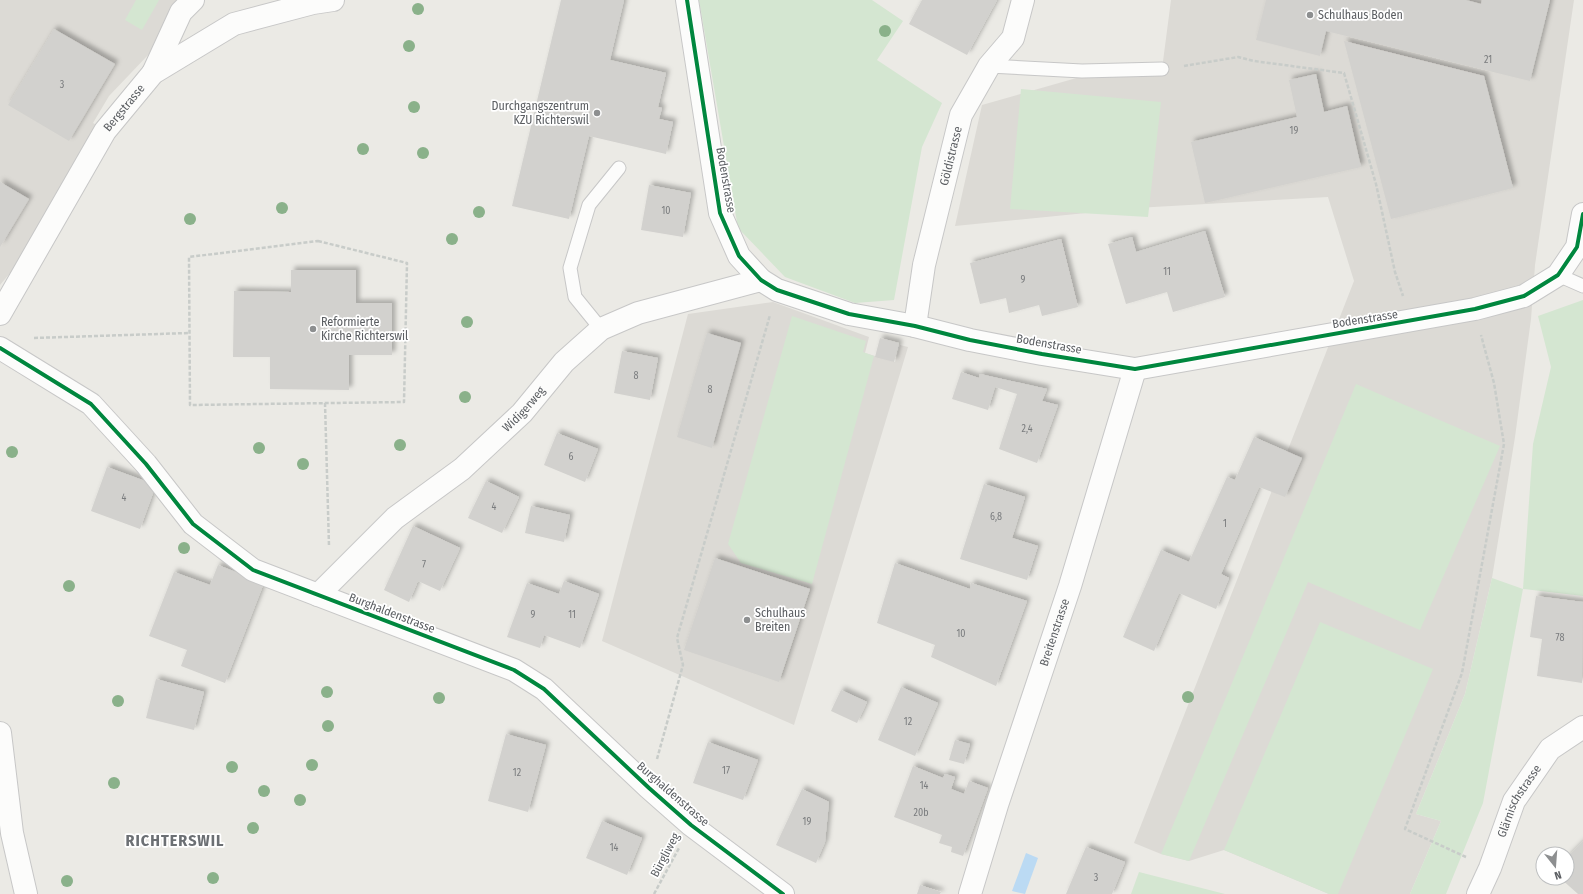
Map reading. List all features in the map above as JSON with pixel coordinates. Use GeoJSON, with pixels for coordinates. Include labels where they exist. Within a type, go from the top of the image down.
{"type":"FeatureCollection","features":[{"type":"Feature","properties":{"kind":"street"},"geometry":{"type":"LineString","coordinates":[[153,73],[181,12],[193,0]]}},
{"type":"Feature","properties":{"kind":"street","name":"Bergstrasse"},"geometry":{"type":"LineString","coordinates":[[0,314],[105,131],[153,73],[234,24],[313,3],[333,0]]}},
{"type":"Feature","properties":{"kind":"street","name":"Bodenstrasse"},"geometry":{"type":"LineString","coordinates":[[687,0],[720,213],[739,256],[769,285],[849,314],[915,326],[1006,347],[1135,369],[1475,309],[1524,296],[1558,275],[1577,247],[1583,214]]}},
{"type":"Feature","properties":{"kind":"street","name":"Göldistrasse"},"geometry":{"type":"LineString","coordinates":[[915,326],[924,265],[961,115],[989,66],[1012,38],[1023,0]]}},
{"type":"Feature","properties":{"kind":"street","name":"Widigerweg"},"geometry":{"type":"LineString","coordinates":[[318,595],[395,518],[462,469],[522,413],[564,362],[601,329],[638,313],[769,285]]}},
{"type":"Feature","properties":{"kind":"street","name":"Burghaldenstrasse"},"geometry":{"type":"LineString","coordinates":[[0,348],[91,404],[146,464],[193,524],[253,570],[514,670],[544,689],[649,788],[691,825],[783,894]]}},
{"type":"Feature","properties":{"kind":"street","name":"Breitenstrasse"},"geometry":{"type":"LineString","coordinates":[[970,894],[996,805],[1070,586],[1135,369]]}},
{"type":"Feature","properties":{"kind":"street","name":"Glärnischstrasse"},"geometry":{"type":"LineString","coordinates":[[1478,894],[1490,868],[1514,802],[1550,749],[1583,727]]}},
{"type":"Feature","properties":{"kind":"street"},"geometry":{"type":"LineString","coordinates":[[0,733],[12,833],[26,894]]}},
{"type":"Feature","properties":{"kind":"lane"},"geometry":{"type":"LineString","coordinates":[[989,66],[1082,71],[1162,70]]}},
{"type":"Feature","properties":{"kind":"lane"},"geometry":{"type":"LineString","coordinates":[[601,329],[575,297],[570,268],[589,205],[620,168]]}},
{"type":"Feature","properties":{"kind":"lane"},"geometry":{"type":"LineString","coordinates":[[1558,275],[1583,286]]}},
{"type":"Feature","properties":{"kind":"path"},"geometry":{"type":"LineString","coordinates":[[1162,70],[1238,57],[1254,61],[1344,73],[1376,184],[1395,272],[1411,321]]}},
{"type":"Feature","properties":{"kind":"path"},"geometry":{"type":"LineString","coordinates":[[318,241],[407,263],[404,402],[190,405],[190,333],[189,257],[318,241]]}},
{"type":"Feature","properties":{"kind":"path"},"geometry":{"type":"LineString","coordinates":[[649,788],[684,665],[676,638],[769,285]]}},
{"type":"Feature","properties":{"kind":"path"},"geometry":{"type":"LineString","coordinates":[[1475,309],[1494,382],[1504,444],[1462,673],[1405,829],[1490,868]]}},
{"type":"Feature","properties":{"kind":"path"},"geometry":{"type":"LineString","coordinates":[[28,337],[41,338],[190,333]]}},
{"type":"Feature","properties":{"kind":"path"},"geometry":{"type":"LineString","coordinates":[[325,403],[330,552]]}},
{"type":"Feature","properties":{"kind":"shaded area"},"geometry":{"type":"Polygon","coordinates":[[[0,0],[181,0],[166,20],[149,54],[109,96],[93,123],[98,126],[16,266],[0,285],[0,0]]]}},
{"type":"Feature","properties":{"kind":"shaded area"},"geometry":{"type":"Polygon","coordinates":[[[1171,0],[1574,0],[1535,265],[1531,319],[1515,437],[1492,578],[1465,694],[1416,814],[1441,821],[1410,894],[1329,894],[1224,850],[1189,861],[1161,854],[1134,843],[1354,281],[1328,197],[1136,208],[955,226],[982,105],[1129,63],[1162,69],[1171,0]]]}},
{"type":"Feature","properties":{"kind":"shaded area"},"geometry":{"type":"Polygon","coordinates":[[[773,302],[869,337],[865,353],[895,362],[900,345],[908,347],[794,725],[602,641],[688,314],[773,302]]]}},
{"type":"Feature","properties":{"kind":"green space"},"geometry":{"type":"Polygon","coordinates":[[[136,0],[159,0],[142,30],[125,20],[136,0]]]}},
{"type":"Feature","properties":{"kind":"green space"},"geometry":{"type":"Polygon","coordinates":[[[699,0],[872,0],[903,21],[877,60],[942,103],[922,147],[894,300],[855,303],[785,277],[738,228],[699,0]]]}},
{"type":"Feature","properties":{"kind":"green space"},"geometry":{"type":"Polygon","coordinates":[[[1021,89],[1161,102],[1148,217],[1010,209],[1021,89]]]}},
{"type":"Feature","properties":{"kind":"green space"},"geometry":{"type":"Polygon","coordinates":[[[1583,300],[1583,596],[1523,589],[1533,444],[1551,367],[1538,316],[1583,300]]]}},
{"type":"Feature","properties":{"kind":"green space"},"geometry":{"type":"Polygon","coordinates":[[[792,316],[866,341],[863,352],[874,356],[812,584],[741,563],[728,544],[792,316]]]}},
{"type":"Feature","properties":{"kind":"green space"},"geometry":{"type":"Polygon","coordinates":[[[1356,384],[1500,446],[1420,630],[1308,582],[1189,861],[1161,854],[1356,384]]]}},
{"type":"Feature","properties":{"kind":"green space"},"geometry":{"type":"Polygon","coordinates":[[[1492,578],[1523,589],[1483,803],[1446,894],[1410,894],[1441,821],[1416,814],[1465,694],[1492,578]]]}},
{"type":"Feature","properties":{"kind":"green space"},"geometry":{"type":"Polygon","coordinates":[[[1320,622],[1433,669],[1338,894],[1329,894],[1224,850],[1320,622]]]}},
{"type":"Feature","properties":{"kind":"green space"},"geometry":{"type":"Polygon","coordinates":[[[1139,872],[1225,894],[1131,894],[1139,872]]]}},
{"type":"Feature","properties":{"kind":"water"},"geometry":{"type":"Polygon","coordinates":[[[1026,853],[1038,858],[1025,894],[1012,891],[1026,853]]]}},
{"type":"Feature","properties":{"kind":"building","name":"Durchgangszentrum KZU Richterswil"},"geometry":{"type":"Polygon","coordinates":[[[561,0],[624,0],[610,60],[666,73],[658,107],[662,108],[659,119],[673,122],[666,154],[589,136],[569,219],[512,206],[561,0]]]}},
{"type":"Feature","properties":{"kind":"building"},"geometry":{"type":"Polygon","coordinates":[[[922,0],[997,0],[967,55],[909,24],[922,0]]]}},
{"type":"Feature","properties":{"kind":"building"},"geometry":{"type":"Polygon","coordinates":[[[1266,0],[1466,0],[1481,4],[1482,0],[1550,0],[1530,81],[1326,31],[1320,56],[1256,40],[1266,0]]]}},
{"type":"Feature","properties":{"kind":"building"},"geometry":{"type":"Polygon","coordinates":[[[54,29],[115,64],[69,141],[8,105],[54,29]]]}},
{"type":"Feature","properties":{"kind":"building"},"geometry":{"type":"Polygon","coordinates":[[[1344,41],[1484,76],[1513,188],[1391,219],[1344,41]]]}},
{"type":"Feature","properties":{"kind":"building"},"geometry":{"type":"Polygon","coordinates":[[[1316,74],[1324,112],[1347,106],[1361,167],[1205,203],[1191,142],[1297,117],[1289,80],[1316,74]]]}},
{"type":"Feature","properties":{"kind":"building"},"geometry":{"type":"Polygon","coordinates":[[[0,182],[29,199],[0,247],[0,182]]]}},
{"type":"Feature","properties":{"kind":"building"},"geometry":{"type":"Polygon","coordinates":[[[649,185],[691,193],[683,237],[641,230],[649,185]]]}},
{"type":"Feature","properties":{"kind":"building"},"geometry":{"type":"Polygon","coordinates":[[[1205,231],[1225,297],[1173,312],[1167,292],[1126,304],[1108,244],[1132,237],[1136,252],[1205,231]]]}},
{"type":"Feature","properties":{"kind":"building"},"geometry":{"type":"Polygon","coordinates":[[[1061,239],[1078,307],[1042,316],[1039,305],[1009,313],[1006,298],[980,304],[970,263],[1061,239]]]}},
{"type":"Feature","properties":{"kind":"building","name":"Reformierte Kirche Richterswil"},"geometry":{"type":"Polygon","coordinates":[[[291,270],[356,270],[356,303],[392,303],[392,355],[349,355],[349,390],[270,389],[270,357],[233,357],[234,291],[291,292],[291,270]]]}},
{"type":"Feature","properties":{"kind":"building"},"geometry":{"type":"Polygon","coordinates":[[[707,333],[741,343],[712,448],[677,437],[707,333]]]}},
{"type":"Feature","properties":{"kind":"building"},"geometry":{"type":"Polygon","coordinates":[[[880,338],[899,343],[894,362],[875,357],[880,338]]]}},
{"type":"Feature","properties":{"kind":"building"},"geometry":{"type":"Polygon","coordinates":[[[622,351],[658,358],[650,400],[614,393],[622,351]]]}},
{"type":"Feature","properties":{"kind":"building"},"geometry":{"type":"Polygon","coordinates":[[[961,372],[979,378],[980,374],[1047,389],[1042,401],[1058,405],[1037,463],[999,449],[1017,394],[995,387],[988,410],[952,399],[961,372]]]}},
{"type":"Feature","properties":{"kind":"building"},"geometry":{"type":"Polygon","coordinates":[[[557,433],[598,449],[585,482],[544,465],[557,433]]]}},
{"type":"Feature","properties":{"kind":"building"},"geometry":{"type":"Polygon","coordinates":[[[1254,437],[1302,458],[1285,497],[1259,487],[1221,574],[1229,578],[1216,609],[1179,593],[1154,651],[1123,637],[1161,550],[1189,562],[1227,477],[1235,480],[1254,437]]]}},
{"type":"Feature","properties":{"kind":"building"},"geometry":{"type":"Polygon","coordinates":[[[107,467],[156,485],[140,529],[91,511],[107,467]]]}},
{"type":"Feature","properties":{"kind":"building"},"geometry":{"type":"Polygon","coordinates":[[[486,481],[519,497],[502,533],[468,518],[486,481]]]}},
{"type":"Feature","properties":{"kind":"building"},"geometry":{"type":"Polygon","coordinates":[[[984,484],[1025,497],[1012,538],[1038,546],[1027,580],[960,559],[984,484]]]}},
{"type":"Feature","properties":{"kind":"building"},"geometry":{"type":"Polygon","coordinates":[[[531,506],[570,515],[564,542],[525,533],[531,506]]]}},
{"type":"Feature","properties":{"kind":"building"},"geometry":{"type":"Polygon","coordinates":[[[413,526],[460,548],[440,591],[418,581],[409,602],[384,590],[413,526]]]}},
{"type":"Feature","properties":{"kind":"building","name":"Schulhaus Breiten"},"geometry":{"type":"Polygon","coordinates":[[[715,558],[810,589],[779,682],[684,650],[715,558]]]}},
{"type":"Feature","properties":{"kind":"building"},"geometry":{"type":"Polygon","coordinates":[[[895,563],[970,589],[971,583],[1027,601],[996,686],[931,657],[935,645],[877,623],[895,563]]]}},
{"type":"Feature","properties":{"kind":"building"},"geometry":{"type":"Polygon","coordinates":[[[218,565],[264,583],[225,683],[181,666],[187,650],[149,636],[174,572],[210,585],[218,565]]]}},
{"type":"Feature","properties":{"kind":"building"},"geometry":{"type":"Polygon","coordinates":[[[564,581],[599,594],[580,648],[544,635],[540,648],[507,637],[527,583],[559,594],[564,581]]]}},
{"type":"Feature","properties":{"kind":"building"},"geometry":{"type":"Polygon","coordinates":[[[1536,596],[1583,602],[1582,683],[1537,676],[1542,639],[1530,637],[1536,596]]]}},
{"type":"Feature","properties":{"kind":"building"},"geometry":{"type":"Polygon","coordinates":[[[156,679],[204,692],[194,730],[146,718],[156,679]]]}},
{"type":"Feature","properties":{"kind":"building"},"geometry":{"type":"Polygon","coordinates":[[[901,687],[938,703],[915,756],[878,740],[901,687]]]}},
{"type":"Feature","properties":{"kind":"building"},"geometry":{"type":"Polygon","coordinates":[[[841,690],[867,702],[857,723],[831,711],[841,690]]]}},
{"type":"Feature","properties":{"kind":"building"},"geometry":{"type":"Polygon","coordinates":[[[506,734],[546,745],[528,812],[488,801],[506,734]]]}},
{"type":"Feature","properties":{"kind":"building"},"geometry":{"type":"Polygon","coordinates":[[[955,740],[970,744],[964,764],[949,760],[955,740]]]}},
{"type":"Feature","properties":{"kind":"building"},"geometry":{"type":"Polygon","coordinates":[[[708,742],[758,760],[743,800],[693,783],[708,742]]]}},
{"type":"Feature","properties":{"kind":"building"},"geometry":{"type":"Polygon","coordinates":[[[913,766],[943,778],[945,774],[955,777],[951,789],[964,794],[969,781],[988,788],[963,856],[951,852],[952,847],[939,843],[942,835],[894,817],[913,766]]]}},
{"type":"Feature","properties":{"kind":"building"},"geometry":{"type":"Polygon","coordinates":[[[802,789],[829,802],[825,842],[816,863],[776,845],[802,789]]]}},
{"type":"Feature","properties":{"kind":"building"},"geometry":{"type":"Polygon","coordinates":[[[602,821],[642,838],[627,875],[586,858],[602,821]]]}},
{"type":"Feature","properties":{"kind":"building"},"geometry":{"type":"Polygon","coordinates":[[[1583,841],[1583,894],[1578,894],[1569,886],[1575,886],[1575,849],[1583,841]]]}},
{"type":"Feature","properties":{"kind":"building"},"geometry":{"type":"Polygon","coordinates":[[[1086,847],[1125,862],[1112,894],[1066,894],[1086,847]]]}},
{"type":"Feature","properties":{"kind":"building"},"geometry":{"type":"Polygon","coordinates":[[[920,885],[941,892],[940,894],[917,894],[920,885]]]}},
{"type":"Feature","properties":{"kind":"cycle path"},"geometry":{"type":"LineString","coordinates":[[687,0],[720,213],[739,256],[761,280],[777,290],[849,314],[915,326],[970,340],[1042,354],[1135,369],[1475,309],[1524,296],[1558,275],[1577,247],[1583,214]]}},
{"type":"Feature","properties":{"kind":"cycle path"},"geometry":{"type":"LineString","coordinates":[[0,348],[91,404],[146,464],[193,524],[253,570],[514,670],[544,689],[649,788],[691,825],[783,894]]}},
{"type":"Feature","properties":{"kind":"place","name":"Schulhaus Boden"},"geometry":{"type":"Point","coordinates":[1310,15]}},
{"type":"Feature","properties":{"kind":"place","name":"Durchgangszentrum KZU Richterswil"},"geometry":{"type":"Point","coordinates":[597,113]}},
{"type":"Feature","properties":{"kind":"place","name":"Reformierte Kirche Richterswil"},"geometry":{"type":"Point","coordinates":[313,329]}},
{"type":"Feature","properties":{"kind":"place","name":"Schulhaus Breiten"},"geometry":{"type":"Point","coordinates":[747,620]}},
{"type":"Feature","properties":{"kind":"district","name":"RICHTERSWIL"},"geometry":{"type":"Point","coordinates":[175,840]}}]}
